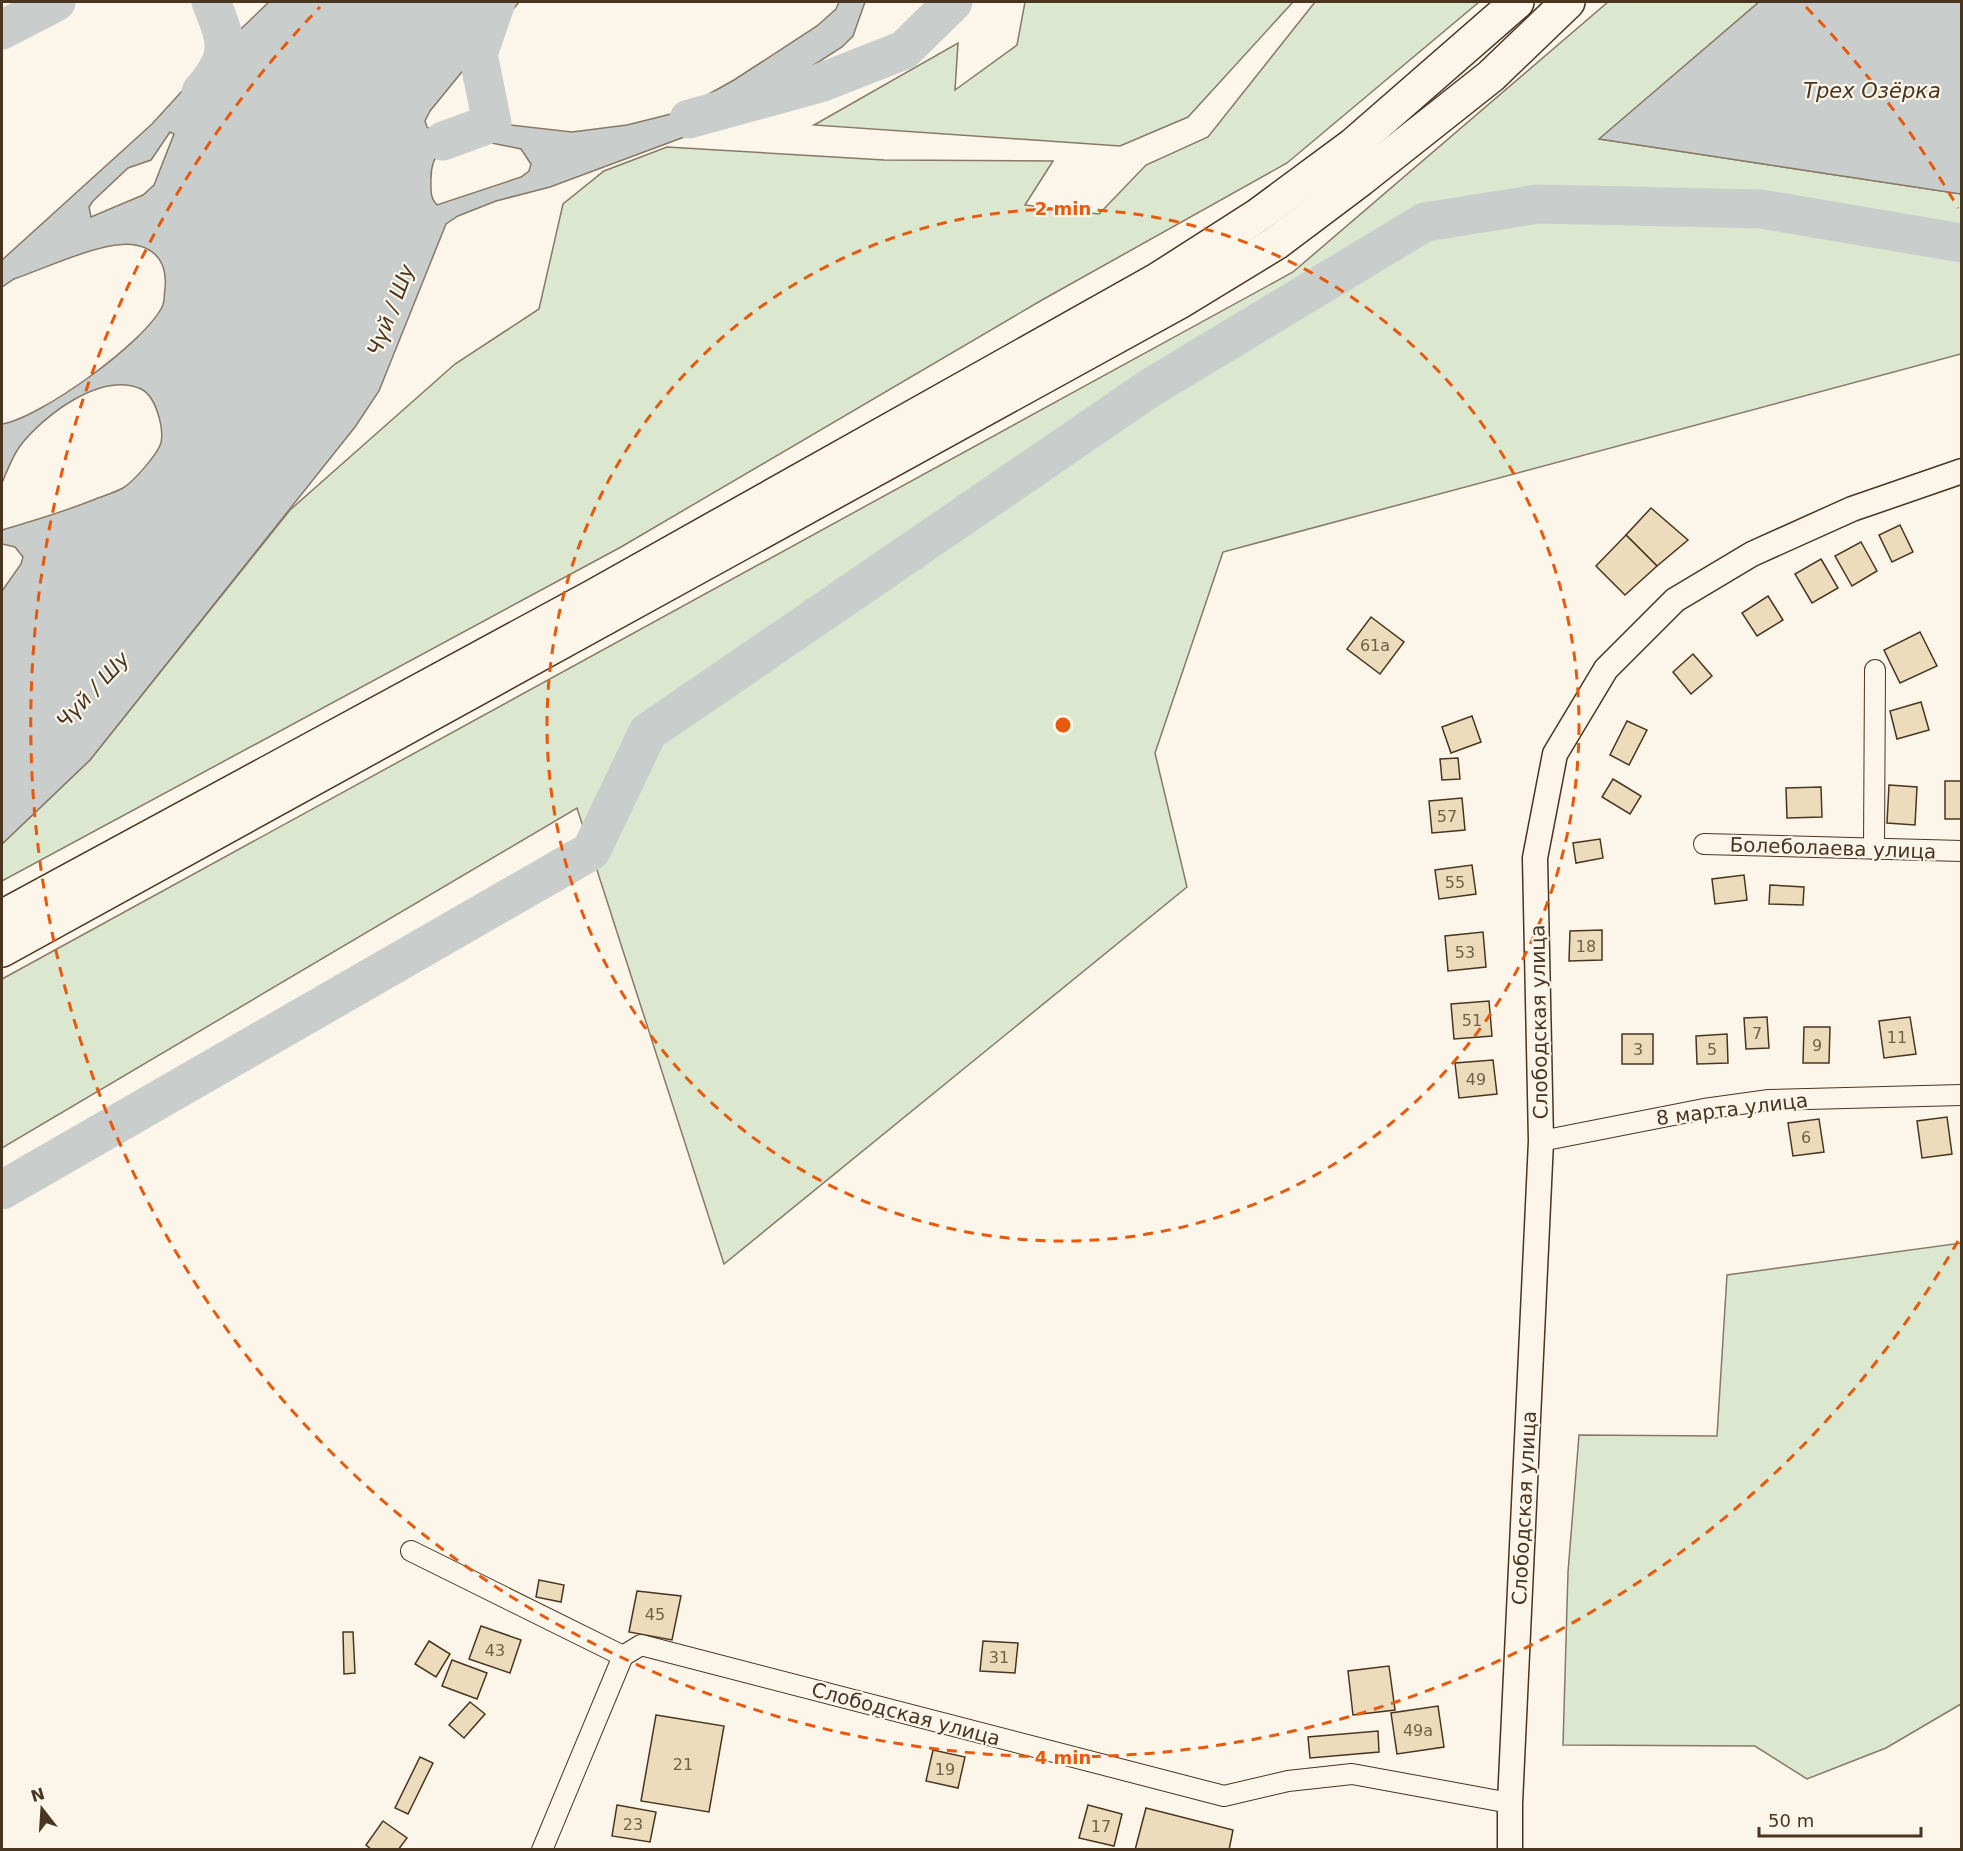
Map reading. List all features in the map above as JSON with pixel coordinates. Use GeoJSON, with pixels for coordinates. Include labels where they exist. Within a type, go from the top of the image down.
{"type":"FeatureCollection","features":[{"type":"Feature","properties":{"kind":"highway"},"geometry":{"type":"LineString","coordinates":[[2,918],[594,596],[1157,280],[1257,216],[1353,146],[1517,2]]}},
{"type":"Feature","properties":{"kind":"highway"},"geometry":{"type":"LineString","coordinates":[[2,950],[1181,301],[1276,243],[1361,179],[1491,76],[1568,2]]}},
{"type":"Feature","properties":{"kind":"street","name":"Слободская улица"},"geometry":{"type":"LineString","coordinates":[[1510,1850],[1510,1803],[1541,1141],[1535,858],[1555,754],[1606,669],[1676,600],[1752,554],[1852,509],[1962,471]]}},
{"type":"Feature","properties":{"kind":"street"},"geometry":{"type":"LineString","coordinates":[[1874,849],[1875,670]]}},
{"type":"Feature","properties":{"kind":"street","name":"Болеболаева улица"},"geometry":{"type":"LineString","coordinates":[[1704,844],[1962,851]]}},
{"type":"Feature","properties":{"kind":"street","name":"8 марта улица"},"geometry":{"type":"LineString","coordinates":[[1541,1141],[1692,1111],[1769,1100],[1962,1095]]}},
{"type":"Feature","properties":{"kind":"street"},"geometry":{"type":"LineString","coordinates":[[411,1551],[623,1656],[542,1850]]}},
{"type":"Feature","properties":{"kind":"street","name":"Слободская улица"},"geometry":{"type":"LineString","coordinates":[[623,1656],[641,1645],[1224,1796],[1288,1781],[1352,1774],[1510,1803]]}},
{"type":"Feature","properties":{"kind":"green space"},"geometry":{"type":"Polygon","coordinates":[[[1025,2],[1293,2],[1188,117],[1120,146],[814,125],[958,43],[955,90],[1017,45],[1025,2]]]}},
{"type":"Feature","properties":{"kind":"green space"},"geometry":{"type":"Polygon","coordinates":[[[1315,2],[1479,2],[1287,163],[1042,300],[621,547],[2,881],[2,844],[90,760],[290,510],[455,364],[539,309],[563,204],[604,171],[667,147],[884,160],[1053,161],[1025,205],[1099,214],[1146,165],[1208,137],[1315,2]]]}},
{"type":"Feature","properties":{"kind":"green space"},"geometry":{"type":"Polygon","coordinates":[[[1608,2],[1759,2],[1600,139],[1961,194],[1961,354],[1223,552],[1155,753],[1187,887],[724,1264],[577,808],[2,1148],[2,979],[1293,272],[1608,2]]]}},
{"type":"Feature","properties":{"kind":"green space"},"geometry":{"type":"Polygon","coordinates":[[[1961,1243],[1961,1704],[1886,1748],[1807,1779],[1755,1746],[1563,1745],[1568,1572],[1579,1435],[1717,1436],[1727,1275],[1961,1243]]]}},
{"type":"Feature","properties":{"kind":"water","name":"Чүй / Шу"},"geometry":{"type":"Polygon","coordinates":[[[269,2],[519,2],[430,111],[425,121],[427,127],[433,131],[492,123],[572,132],[627,125],[675,113],[734,80],[817,26],[836,9],[839,2],[865,2],[853,36],[842,47],[789,81],[740,105],[703,130],[550,187],[496,201],[458,216],[446,224],[379,391],[355,427],[90,760],[2,844],[2,591],[21,564],[23,557],[15,547],[2,544],[2,530],[37,520],[123,488],[150,461],[159,448],[162,437],[158,413],[146,393],[141,389],[125,385],[108,386],[91,391],[74,400],[43,422],[17,450],[2,483],[2,424],[19,419],[65,394],[90,377],[135,340],[152,322],[163,305],[165,275],[157,256],[149,250],[140,246],[118,245],[70,258],[14,279],[2,287],[2,260],[152,124],[224,45],[269,2]],[[170,132],[151,160],[128,168],[93,201],[89,207],[91,217],[143,195],[154,185],[174,134],[170,132]],[[472,139],[446,148],[436,156],[431,171],[431,188],[432,197],[437,205],[521,177],[529,171],[531,164],[521,149],[472,139]]]}},
{"type":"Feature","properties":{"kind":"water","name":"Трех Озёрка"},"geometry":{"type":"Polygon","coordinates":[[[1759,2],[1961,2],[1961,194],[1599,139],[1759,2]]]}},
{"type":"Feature","properties":{"kind":"building"},"geometry":{"type":"Polygon","coordinates":[[[1651,508],[1688,540],[1657,566],[1626,535],[1651,508]]]}},
{"type":"Feature","properties":{"kind":"building"},"geometry":{"type":"Polygon","coordinates":[[[1900,525],[1913,552],[1892,562],[1879,535],[1900,525]]]}},
{"type":"Feature","properties":{"kind":"building"},"geometry":{"type":"Polygon","coordinates":[[[1626,535],[1657,566],[1625,595],[1596,566],[1626,535]]]}},
{"type":"Feature","properties":{"kind":"building"},"geometry":{"type":"Polygon","coordinates":[[[1861,542],[1877,571],[1852,586],[1835,556],[1861,542]]]}},
{"type":"Feature","properties":{"kind":"building"},"geometry":{"type":"Polygon","coordinates":[[[1821,559],[1838,588],[1812,603],[1795,574],[1821,559]]]}},
{"type":"Feature","properties":{"kind":"building"},"geometry":{"type":"Polygon","coordinates":[[[1768,596],[1783,620],[1757,636],[1742,613],[1768,596]]]}},
{"type":"Feature","properties":{"kind":"building"},"geometry":{"type":"Polygon","coordinates":[[[1371,617],[1404,642],[1380,674],[1347,649],[1371,617]]]}},
{"type":"Feature","properties":{"kind":"building"},"geometry":{"type":"Polygon","coordinates":[[[1920,632],[1937,666],[1900,683],[1884,650],[1920,632]]]}},
{"type":"Feature","properties":{"kind":"building"},"geometry":{"type":"Polygon","coordinates":[[[1693,654],[1712,676],[1691,694],[1673,672],[1693,654]]]}},
{"type":"Feature","properties":{"kind":"building"},"geometry":{"type":"Polygon","coordinates":[[[1921,702],[1929,730],[1897,739],[1890,711],[1921,702]]]}},
{"type":"Feature","properties":{"kind":"building"},"geometry":{"type":"Polygon","coordinates":[[[1472,716],[1481,742],[1451,753],[1442,727],[1472,716]]]}},
{"type":"Feature","properties":{"kind":"building"},"geometry":{"type":"Polygon","coordinates":[[[1627,721],[1647,730],[1629,765],[1610,755],[1627,721]]]}},
{"type":"Feature","properties":{"kind":"building"},"geometry":{"type":"Polygon","coordinates":[[[1458,758],[1460,779],[1442,780],[1440,759],[1458,758]]]}},
{"type":"Feature","properties":{"kind":"building"},"geometry":{"type":"Polygon","coordinates":[[[1613,779],[1641,796],[1630,814],[1602,797],[1613,779]]]}},
{"type":"Feature","properties":{"kind":"building"},"geometry":{"type":"Polygon","coordinates":[[[1945,781],[1962,781],[1962,819],[1945,819],[1945,781]]]}},
{"type":"Feature","properties":{"kind":"building"},"geometry":{"type":"Polygon","coordinates":[[[1889,785],[1917,787],[1915,825],[1887,823],[1889,785]]]}},
{"type":"Feature","properties":{"kind":"building"},"geometry":{"type":"Polygon","coordinates":[[[1821,787],[1822,817],[1787,818],[1786,788],[1821,787]]]}},
{"type":"Feature","properties":{"kind":"building"},"geometry":{"type":"Polygon","coordinates":[[[1462,798],[1465,830],[1432,833],[1429,801],[1462,798]]]}},
{"type":"Feature","properties":{"kind":"building"},"geometry":{"type":"Polygon","coordinates":[[[1600,839],[1603,858],[1576,863],[1573,843],[1600,839]]]}},
{"type":"Feature","properties":{"kind":"building"},"geometry":{"type":"Polygon","coordinates":[[[1472,865],[1476,894],[1439,899],[1435,870],[1472,865]]]}},
{"type":"Feature","properties":{"kind":"building"},"geometry":{"type":"Polygon","coordinates":[[[1744,875],[1747,900],[1715,904],[1712,879],[1744,875]]]}},
{"type":"Feature","properties":{"kind":"building"},"geometry":{"type":"Polygon","coordinates":[[[1770,885],[1804,887],[1803,905],[1769,904],[1770,885]]]}},
{"type":"Feature","properties":{"kind":"building"},"geometry":{"type":"Polygon","coordinates":[[[1602,930],[1602,960],[1569,961],[1570,931],[1602,930]]]}},
{"type":"Feature","properties":{"kind":"building"},"geometry":{"type":"Polygon","coordinates":[[[1483,932],[1486,967],[1448,971],[1445,936],[1483,932]]]}},
{"type":"Feature","properties":{"kind":"building"},"geometry":{"type":"Polygon","coordinates":[[[1489,1001],[1492,1036],[1454,1039],[1451,1004],[1489,1001]]]}},
{"type":"Feature","properties":{"kind":"building"},"geometry":{"type":"Polygon","coordinates":[[[1767,1017],[1769,1048],[1746,1049],[1744,1018],[1767,1017]]]}},
{"type":"Feature","properties":{"kind":"building"},"geometry":{"type":"Polygon","coordinates":[[[1910,1017],[1916,1054],[1884,1058],[1879,1021],[1910,1017]]]}},
{"type":"Feature","properties":{"kind":"building"},"geometry":{"type":"Polygon","coordinates":[[[1804,1027],[1830,1027],[1829,1063],[1803,1063],[1804,1027]]]}},
{"type":"Feature","properties":{"kind":"building"},"geometry":{"type":"Polygon","coordinates":[[[1622,1034],[1653,1034],[1653,1064],[1622,1064],[1622,1034]]]}},
{"type":"Feature","properties":{"kind":"building"},"geometry":{"type":"Polygon","coordinates":[[[1727,1034],[1728,1063],[1697,1064],[1696,1036],[1727,1034]]]}},
{"type":"Feature","properties":{"kind":"building"},"geometry":{"type":"Polygon","coordinates":[[[1493,1060],[1497,1094],[1459,1098],[1455,1063],[1493,1060]]]}},
{"type":"Feature","properties":{"kind":"building"},"geometry":{"type":"Polygon","coordinates":[[[1947,1117],[1952,1154],[1922,1158],[1917,1121],[1947,1117]]]}},
{"type":"Feature","properties":{"kind":"building"},"geometry":{"type":"Polygon","coordinates":[[[1819,1119],[1824,1152],[1793,1156],[1788,1123],[1819,1119]]]}},
{"type":"Feature","properties":{"kind":"building"},"geometry":{"type":"Polygon","coordinates":[[[539,1580],[564,1585],[561,1602],[536,1597],[539,1580]]]}},
{"type":"Feature","properties":{"kind":"building"},"geometry":{"type":"Polygon","coordinates":[[[637,1591],[681,1596],[672,1640],[629,1632],[637,1591]]]}},
{"type":"Feature","properties":{"kind":"building"},"geometry":{"type":"Polygon","coordinates":[[[481,1626],[521,1640],[510,1673],[469,1659],[481,1626]]]}},
{"type":"Feature","properties":{"kind":"building"},"geometry":{"type":"Polygon","coordinates":[[[343,1632],[353,1632],[355,1673],[344,1674],[343,1632]]]}},
{"type":"Feature","properties":{"kind":"building"},"geometry":{"type":"Polygon","coordinates":[[[429,1641],[450,1654],[436,1677],[415,1664],[429,1641]]]}},
{"type":"Feature","properties":{"kind":"building"},"geometry":{"type":"Polygon","coordinates":[[[983,1641],[1018,1643],[1015,1673],[980,1671],[983,1641]]]}},
{"type":"Feature","properties":{"kind":"building"},"geometry":{"type":"Polygon","coordinates":[[[452,1660],[487,1673],[477,1699],[442,1686],[452,1660]]]}},
{"type":"Feature","properties":{"kind":"building"},"geometry":{"type":"Polygon","coordinates":[[[1389,1666],[1395,1710],[1353,1715],[1348,1671],[1389,1666]]]}},
{"type":"Feature","properties":{"kind":"building"},"geometry":{"type":"Polygon","coordinates":[[[470,1702],[485,1714],[464,1738],[449,1725],[470,1702]]]}},
{"type":"Feature","properties":{"kind":"building"},"geometry":{"type":"Polygon","coordinates":[[[1438,1706],[1444,1747],[1397,1754],[1391,1713],[1438,1706]]]}},
{"type":"Feature","properties":{"kind":"building"},"geometry":{"type":"Polygon","coordinates":[[[656,1715],[724,1726],[709,1812],[641,1801],[656,1715]]]}},
{"type":"Feature","properties":{"kind":"building"},"geometry":{"type":"Polygon","coordinates":[[[1378,1731],[1379,1752],[1310,1758],[1308,1737],[1378,1731]]]}},
{"type":"Feature","properties":{"kind":"building"},"geometry":{"type":"Polygon","coordinates":[[[933,1750],[965,1757],[958,1788],[926,1781],[933,1750]]]}},
{"type":"Feature","properties":{"kind":"building"},"geometry":{"type":"Polygon","coordinates":[[[420,1757],[433,1763],[408,1814],[395,1808],[420,1757]]]}},
{"type":"Feature","properties":{"kind":"building"},"geometry":{"type":"Polygon","coordinates":[[[617,1805],[656,1812],[650,1842],[612,1836],[617,1805]]]}},
{"type":"Feature","properties":{"kind":"building"},"geometry":{"type":"Polygon","coordinates":[[[1088,1805],[1122,1814],[1114,1846],[1079,1838],[1088,1805]]]}},
{"type":"Feature","properties":{"kind":"building"},"geometry":{"type":"Polygon","coordinates":[[[1146,1808],[1233,1830],[1229,1850],[1135,1850],[1146,1808]]]}},
{"type":"Feature","properties":{"kind":"building"},"geometry":{"type":"Polygon","coordinates":[[[383,1821],[407,1838],[398,1850],[372,1850],[366,1845],[383,1821]]]}},
{"type":"Feature","properties":{"kind":"waterway"},"geometry":{"type":"LineString","coordinates":[[2,30],[56,2]]}},
{"type":"Feature","properties":{"kind":"waterway"},"geometry":{"type":"LineString","coordinates":[[201,92],[218,69],[224,49],[221,28],[211,2]]}},
{"type":"Feature","properties":{"kind":"waterway"},"geometry":{"type":"LineString","coordinates":[[443,141],[492,123],[478,54],[496,2]]}},
{"type":"Feature","properties":{"kind":"waterway"},"geometry":{"type":"LineString","coordinates":[[689,119],[820,83],[904,50],[953,2]]}},
{"type":"Feature","properties":{"kind":"waterway"},"geometry":{"type":"LineString","coordinates":[[2,1190],[591,851],[648,732],[1150,388],[1425,222],[1538,204],[1761,209],[1962,243]]}}]}
